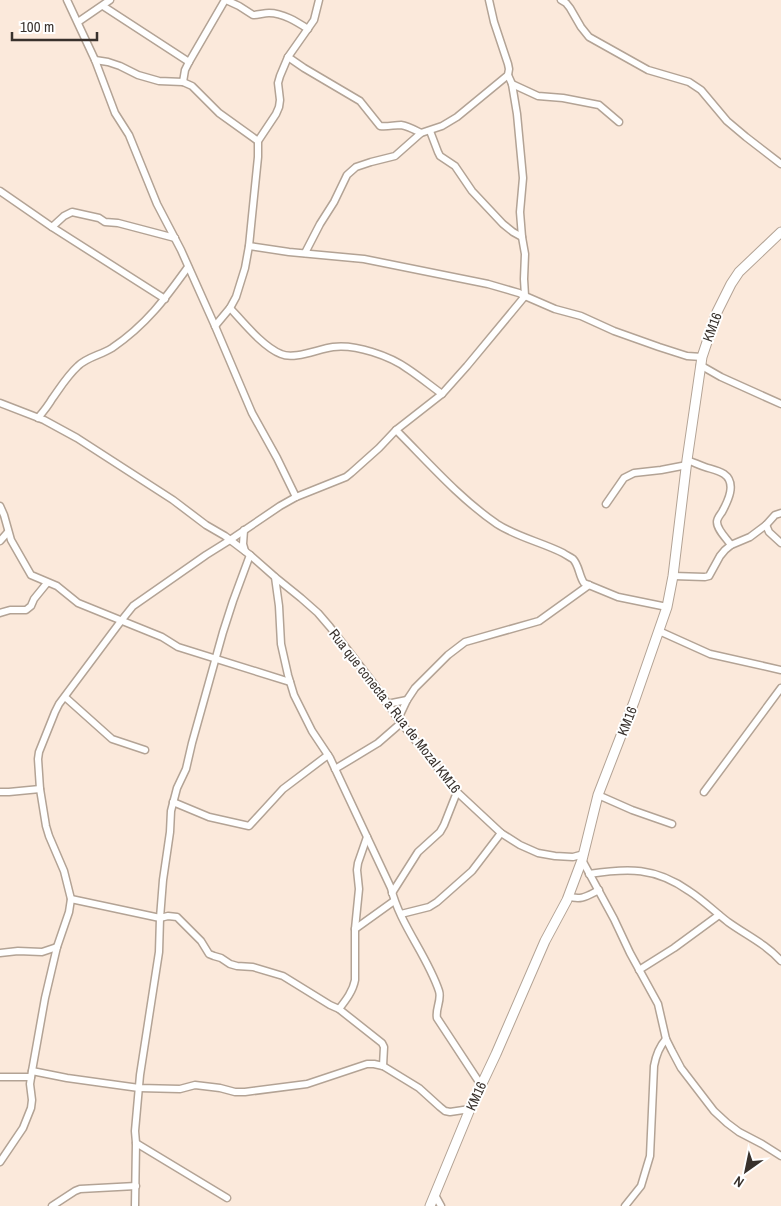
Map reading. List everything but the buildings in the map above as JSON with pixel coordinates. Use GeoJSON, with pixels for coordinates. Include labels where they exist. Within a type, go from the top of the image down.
{"type":"FeatureCollection","features":[{"type":"Feature","properties":{"kind":"street"},"geometry":{"type":"LineString","coordinates":[[67,0],[96,60],[116,113],[129,135],[157,204],[188,266],[252,413],[296,497]]}},
{"type":"Feature","properties":{"kind":"street"},"geometry":{"type":"LineString","coordinates":[[78,22],[110,0]]}},
{"type":"Feature","properties":{"kind":"street"},"geometry":{"type":"LineString","coordinates":[[182,82],[189,62],[226,0],[253,15],[275,13],[295,21],[308,29]]}},
{"type":"Feature","properties":{"kind":"street"},"geometry":{"type":"LineString","coordinates":[[215,326],[230,308],[236,297],[245,268],[249,246],[258,140],[272,121],[279,107],[278,83],[288,57],[314,20],[319,0]]}},
{"type":"Feature","properties":{"kind":"street"},"geometry":{"type":"LineString","coordinates":[[305,252],[334,202],[346,175],[356,167],[395,156],[421,133],[442,126],[457,117],[508,75],[510,69],[494,22],[489,0]]}},
{"type":"Feature","properties":{"kind":"street"},"geometry":{"type":"LineString","coordinates":[[560,0],[566,3],[577,22],[589,36],[648,70],[689,82],[701,90],[727,121],[781,164]]}},
{"type":"Feature","properties":{"kind":"street"},"geometry":{"type":"LineString","coordinates":[[103,6],[189,62]]}},
{"type":"Feature","properties":{"kind":"street"},"geometry":{"type":"LineString","coordinates":[[288,57],[360,100],[380,126],[402,125],[421,133]]}},
{"type":"Feature","properties":{"kind":"street"},"geometry":{"type":"LineString","coordinates":[[96,60],[108,62],[138,75],[159,81],[182,82],[192,86],[219,113],[258,140]]}},
{"type":"Feature","properties":{"kind":"street"},"geometry":{"type":"LineString","coordinates":[[0,1162],[17,1138],[29,1114],[32,1100],[31,1074],[45,998],[71,900],[64,870],[49,836],[40,789],[39,752],[55,712],[120,621],[133,606],[280,506],[296,497],[346,477],[396,430],[442,394],[525,296],[525,254],[520,212],[523,178],[517,114],[512,84],[508,75]]}},
{"type":"Feature","properties":{"kind":"street"},"geometry":{"type":"LineString","coordinates":[[512,84],[538,96],[563,98],[599,105],[619,122]]}},
{"type":"Feature","properties":{"kind":"street"},"geometry":{"type":"LineString","coordinates":[[430,131],[440,156],[455,166],[472,191],[503,224],[522,237]]}},
{"type":"Feature","properties":{"kind":"street"},"geometry":{"type":"LineString","coordinates":[[0,191],[52,227],[165,299]]}},
{"type":"Feature","properties":{"kind":"street"},"geometry":{"type":"LineString","coordinates":[[52,227],[64,216],[72,212],[99,218],[105,222],[118,223],[175,238]]}},
{"type":"Feature","properties":{"kind":"street","name":"KM16"},"geometry":{"type":"LineString","coordinates":[[430,1206],[470,1109],[545,941],[568,896],[583,857],[598,795],[634,702],[667,607],[673,576],[701,361],[717,312],[739,272],[781,232]]}},
{"type":"Feature","properties":{"kind":"street"},"geometry":{"type":"LineString","coordinates":[[249,246],[388,263],[488,284],[519,293],[555,309],[581,316],[614,331],[701,361],[721,377],[781,404]]}},
{"type":"Feature","properties":{"kind":"street"},"geometry":{"type":"LineString","coordinates":[[38,418],[77,366],[112,347],[143,324],[165,299],[188,266]]}},
{"type":"Feature","properties":{"kind":"street"},"geometry":{"type":"LineString","coordinates":[[230,308],[270,348],[281,354],[288,356],[297,355],[334,347],[354,348],[390,359],[407,368],[442,394]]}},
{"type":"Feature","properties":{"kind":"street"},"geometry":{"type":"LineString","coordinates":[[0,403],[38,418],[77,438],[173,500],[206,525],[230,540]]}},
{"type":"Feature","properties":{"kind":"street"},"geometry":{"type":"LineString","coordinates":[[396,430],[456,491],[498,525],[514,534],[555,549],[572,558],[584,583],[618,597],[667,607]]}},
{"type":"Feature","properties":{"kind":"street"},"geometry":{"type":"LineString","coordinates":[[606,504],[624,478],[634,474],[661,470],[687,462],[718,471],[725,474],[731,485],[729,496],[717,524],[731,545]]}},
{"type":"Feature","properties":{"kind":"street"},"geometry":{"type":"LineString","coordinates":[[0,506],[3,522],[11,540],[31,575],[57,586],[78,603],[162,638],[178,647],[290,682]]}},
{"type":"Feature","properties":{"kind":"street"},"geometry":{"type":"LineString","coordinates":[[673,576],[709,576],[725,550],[731,545],[750,537],[766,525],[775,515],[781,513]]}},
{"type":"Feature","properties":{"kind":"street"},"geometry":{"type":"LineString","coordinates":[[766,525],[769,532],[781,543]]}},
{"type":"Feature","properties":{"kind":"street"},"geometry":{"type":"LineString","coordinates":[[135,1206],[135,1131],[139,1088],[158,952],[163,880],[171,811],[177,788],[186,769],[215,659],[248,553],[243,544],[244,530]]}},
{"type":"Feature","properties":{"kind":"street"},"geometry":{"type":"LineString","coordinates":[[0,541],[8,532]]}},
{"type":"Feature","properties":{"kind":"street","name":"Rua que conecta a Rua de Mozal KM16"},"geometry":{"type":"LineString","coordinates":[[230,540],[318,613],[457,792],[501,833],[520,845],[538,852],[555,856],[583,857]]}},
{"type":"Feature","properties":{"kind":"street"},"geometry":{"type":"LineString","coordinates":[[275,578],[281,644],[294,695],[335,769],[384,874],[394,901],[424,957],[439,990],[437,1018],[481,1085]]}},
{"type":"Feature","properties":{"kind":"street"},"geometry":{"type":"LineString","coordinates":[[0,613],[10,610],[26,610],[47,583]]}},
{"type":"Feature","properties":{"kind":"street"},"geometry":{"type":"LineString","coordinates":[[335,769],[378,743],[400,721],[407,700],[415,688],[440,662],[465,642],[539,621],[589,586]]}},
{"type":"Feature","properties":{"kind":"street"},"geometry":{"type":"LineString","coordinates":[[659,631],[710,654],[781,670]]}},
{"type":"Feature","properties":{"kind":"street"},"geometry":{"type":"LineString","coordinates":[[704,792],[781,688]]}},
{"type":"Feature","properties":{"kind":"street"},"geometry":{"type":"LineString","coordinates":[[65,697],[112,738],[145,750]]}},
{"type":"Feature","properties":{"kind":"street"},"geometry":{"type":"LineString","coordinates":[[387,704],[407,700]]}},
{"type":"Feature","properties":{"kind":"street"},"geometry":{"type":"LineString","coordinates":[[173,802],[209,817],[249,826],[283,789],[328,755]]}},
{"type":"Feature","properties":{"kind":"street"},"geometry":{"type":"LineString","coordinates":[[0,792],[40,789]]}},
{"type":"Feature","properties":{"kind":"street"},"geometry":{"type":"LineString","coordinates":[[392,893],[418,852],[440,832],[457,792]]}},
{"type":"Feature","properties":{"kind":"street"},"geometry":{"type":"LineString","coordinates":[[598,795],[632,810],[672,824]]}},
{"type":"Feature","properties":{"kind":"street"},"geometry":{"type":"LineString","coordinates":[[401,914],[429,907],[437,902],[472,871],[501,833]]}},
{"type":"Feature","properties":{"kind":"street"},"geometry":{"type":"LineString","coordinates":[[339,1009],[354,987],[355,929],[359,889],[357,870],[366,837]]}},
{"type":"Feature","properties":{"kind":"street"},"geometry":{"type":"LineString","coordinates":[[583,857],[589,874],[658,1004],[666,1039],[681,1068],[714,1111],[727,1123],[781,1156]]}},
{"type":"Feature","properties":{"kind":"street"},"geometry":{"type":"LineString","coordinates":[[589,874],[629,870],[651,873],[669,880],[683,887],[719,915],[764,945],[781,960]]}},
{"type":"Feature","properties":{"kind":"street"},"geometry":{"type":"LineString","coordinates":[[568,896],[580,899],[599,890]]}},
{"type":"Feature","properties":{"kind":"street"},"geometry":{"type":"LineString","coordinates":[[71,900],[160,918],[168,916],[177,917],[201,941],[209,954],[221,958],[233,966],[253,967],[283,976],[339,1009],[382,1043],[384,1047],[383,1066]]}},
{"type":"Feature","properties":{"kind":"street"},"geometry":{"type":"LineString","coordinates":[[355,929],[394,901]]}},
{"type":"Feature","properties":{"kind":"street"},"geometry":{"type":"LineString","coordinates":[[639,970],[674,948],[719,915]]}},
{"type":"Feature","properties":{"kind":"street"},"geometry":{"type":"LineString","coordinates":[[0,953],[9,951],[42,952],[57,947]]}},
{"type":"Feature","properties":{"kind":"street"},"geometry":{"type":"LineString","coordinates":[[625,1206],[641,1186],[650,1156],[654,1066],[661,1045],[666,1039]]}},
{"type":"Feature","properties":{"kind":"street"},"geometry":{"type":"LineString","coordinates":[[0,1077],[31,1074],[139,1088],[180,1089],[195,1085],[235,1092],[252,1092],[306,1084],[367,1064],[374,1064],[383,1066],[419,1088],[445,1111],[470,1109]]}},
{"type":"Feature","properties":{"kind":"street"},"geometry":{"type":"LineString","coordinates":[[136,1143],[226,1198]]}},
{"type":"Feature","properties":{"kind":"street"},"geometry":{"type":"LineString","coordinates":[[52,1206],[80,1189],[136,1186]]}},
{"type":"Feature","properties":{"kind":"street"},"geometry":{"type":"LineString","coordinates":[[435,1195],[441,1206]]}}]}
